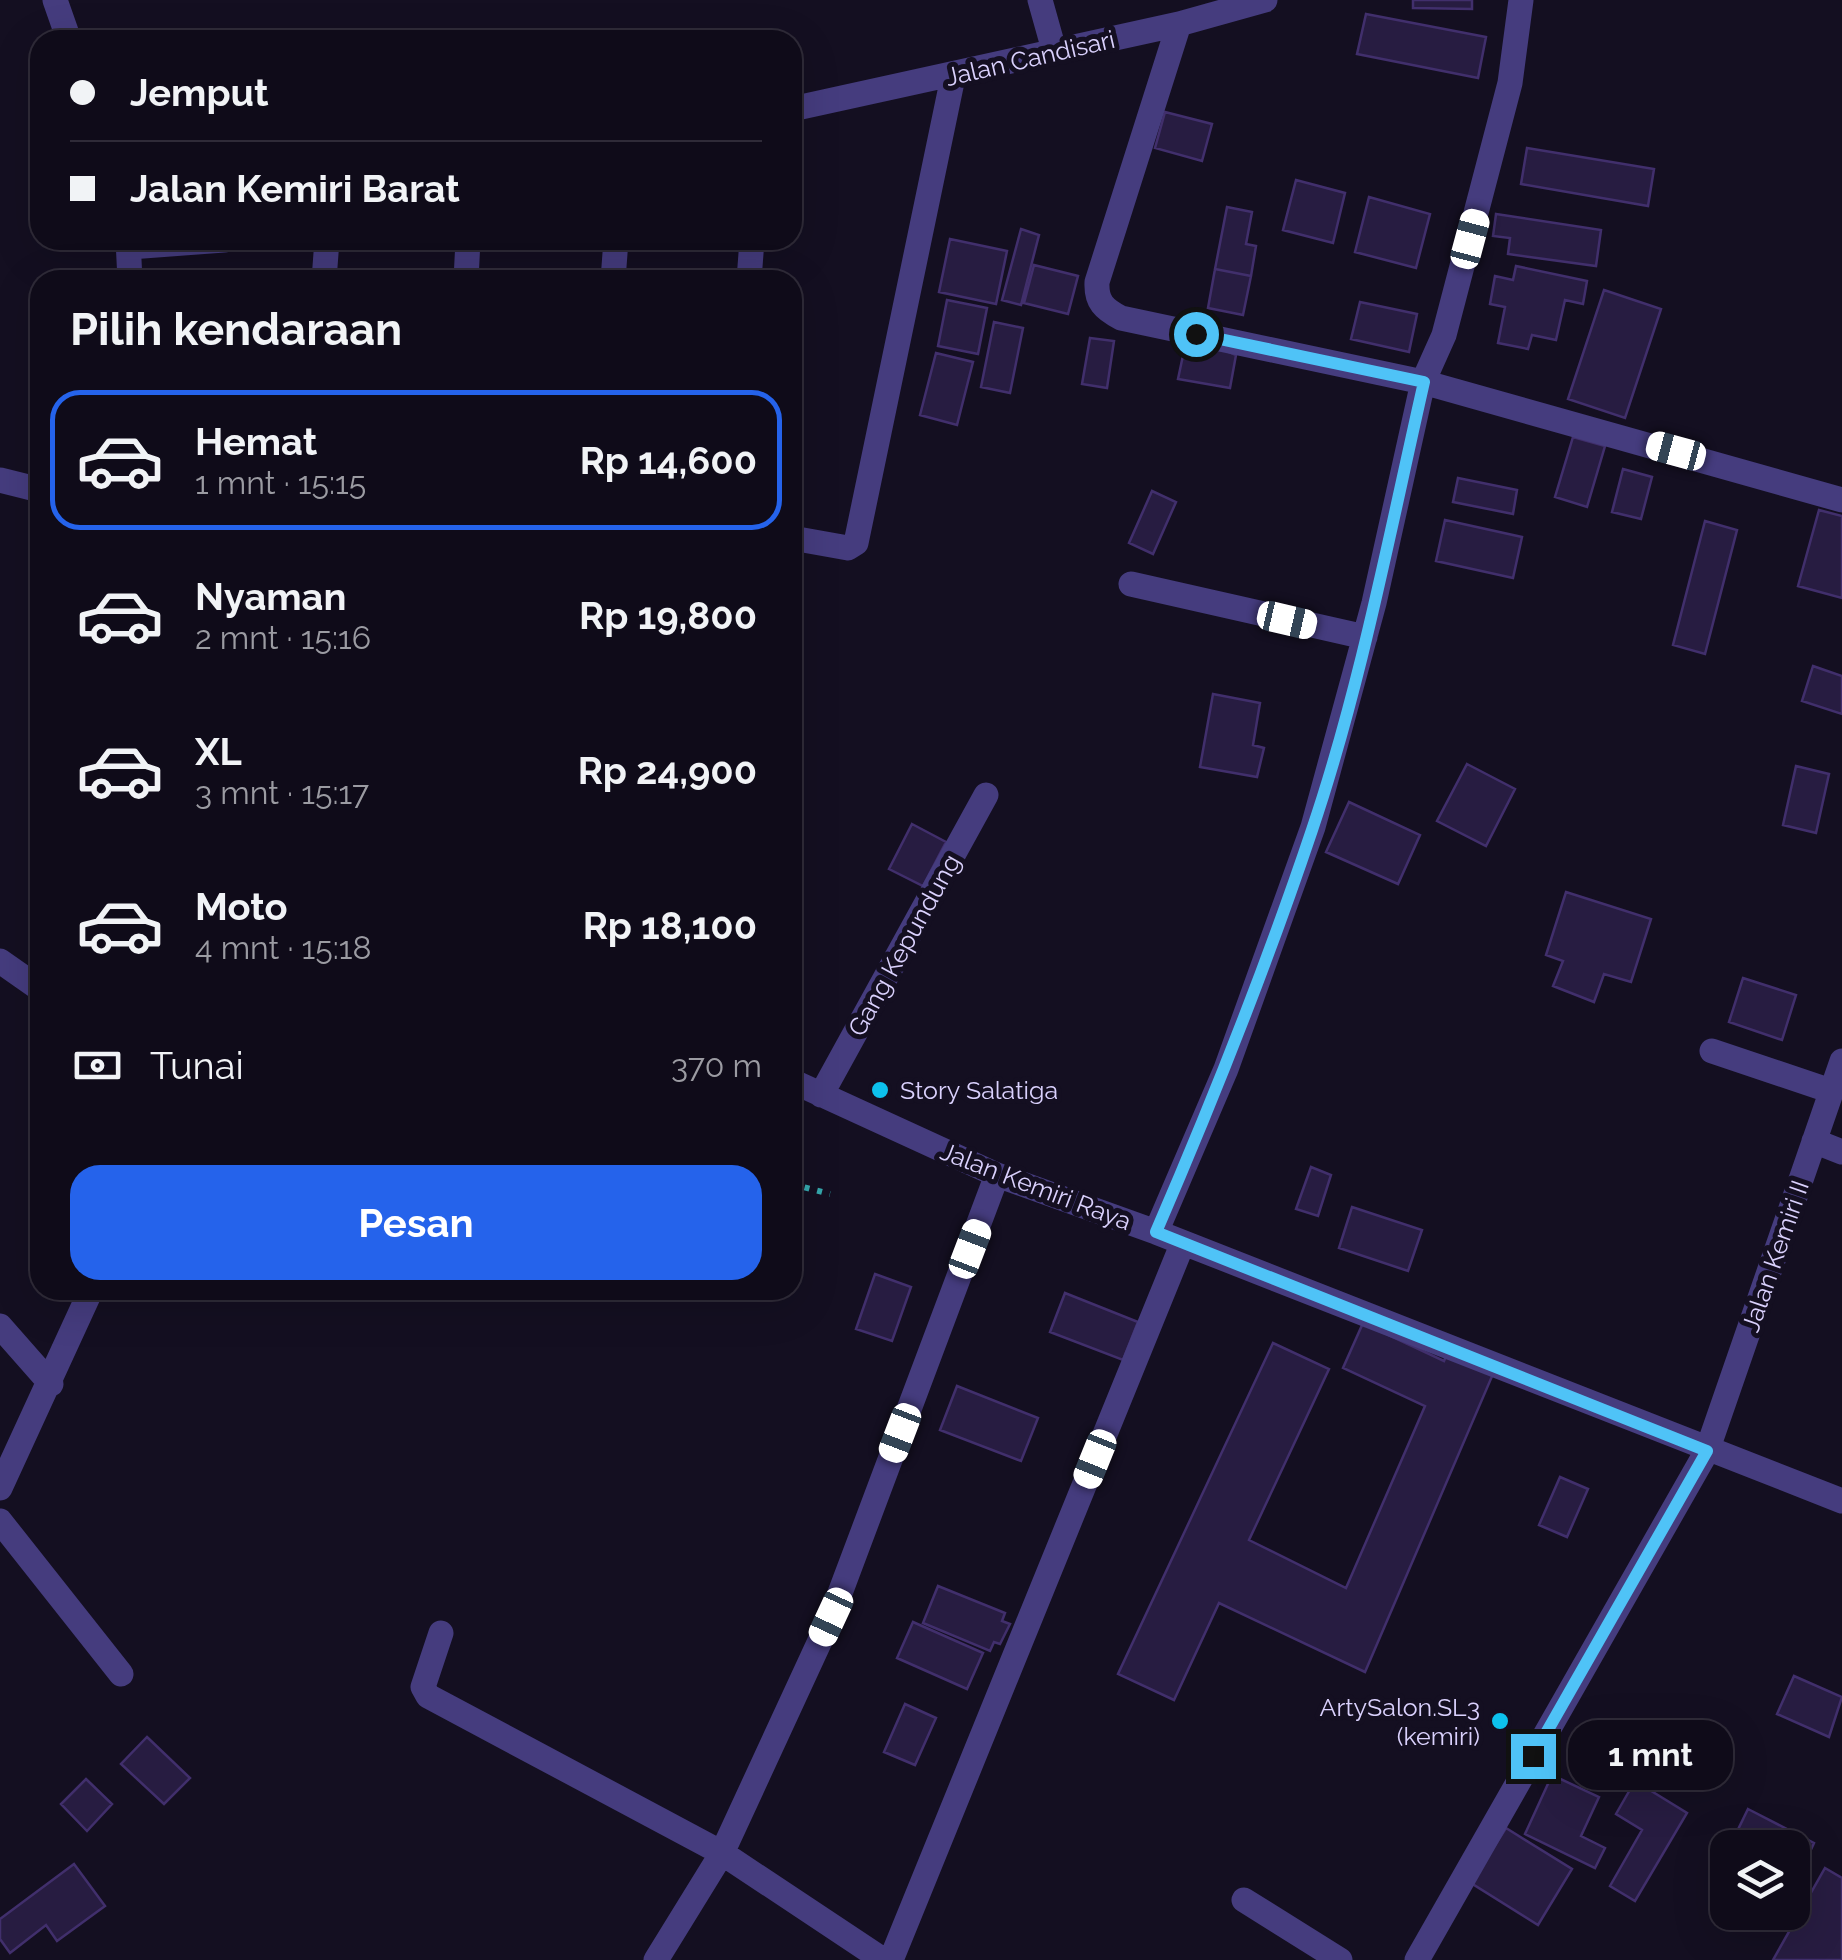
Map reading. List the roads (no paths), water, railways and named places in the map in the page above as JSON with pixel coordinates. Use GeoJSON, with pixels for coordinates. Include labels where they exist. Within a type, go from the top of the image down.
{"type":"FeatureCollection","features":[{"type":"Feature","properties":{"kind":"street"},"geometry":{"type":"LineString","coordinates":[[1040,0],[1054,50]]}},
{"type":"Feature","properties":{"kind":"street","name":"Jalan Candisari"},"geometry":{"type":"LineString","coordinates":[[802,107],[1179,24],[1265,0]]}},
{"type":"Feature","properties":{"kind":"street"},"geometry":{"type":"LineString","coordinates":[[1156,1232],[1226,1069],[1313,828],[1365,637],[1424,382],[1444,335],[1510,84],[1520,0]]}},
{"type":"Feature","properties":{"kind":"street"},"geometry":{"type":"LineString","coordinates":[[63,5],[67,30]]}},
{"type":"Feature","properties":{"kind":"street"},"geometry":{"type":"LineString","coordinates":[[1179,24],[1097,282],[1096,295],[1104,308],[1121,318],[1424,382],[1842,500]]}},
{"type":"Feature","properties":{"kind":"street"},"geometry":{"type":"LineString","coordinates":[[802,540],[848,548],[856,543],[952,76]]}},
{"type":"Feature","properties":{"kind":"street"},"geometry":{"type":"LineString","coordinates":[[0,480],[30,488]]}},
{"type":"Feature","properties":{"kind":"street"},"geometry":{"type":"LineString","coordinates":[[1131,584],[1365,637]]}},
{"type":"Feature","properties":{"kind":"street","name":"Gang Kepundung"},"geometry":{"type":"LineString","coordinates":[[821,1094],[986,795]]}},
{"type":"Feature","properties":{"kind":"street"},"geometry":{"type":"LineString","coordinates":[[0,962],[30,982]]}},
{"type":"Feature","properties":{"kind":"street"},"geometry":{"type":"LineString","coordinates":[[1712,1051],[1831,1091]]}},
{"type":"Feature","properties":{"kind":"street","name":"Jalan Kemiri II"},"geometry":{"type":"LineString","coordinates":[[1417,1960],[1707,1451],[1842,1061]]}},
{"type":"Feature","properties":{"kind":"street","name":"Jalan Kemiri Raya"},"geometry":{"type":"LineString","coordinates":[[802,1086],[997,1176],[1156,1232],[1842,1501]]}},
{"type":"Feature","properties":{"kind":"street"},"geometry":{"type":"LineString","coordinates":[[1814,1141],[1842,1152]]}},
{"type":"Feature","properties":{"kind":"street"},"geometry":{"type":"LineString","coordinates":[[656,1960],[722,1853],[831,1617],[997,1176]]}},
{"type":"Feature","properties":{"kind":"street"},"geometry":{"type":"LineString","coordinates":[[891,1960],[1182,1245]]}},
{"type":"Feature","properties":{"kind":"street"},"geometry":{"type":"LineString","coordinates":[[0,1488],[87,1300]]}},
{"type":"Feature","properties":{"kind":"street"},"geometry":{"type":"LineString","coordinates":[[0,1326],[50,1384]]}},
{"type":"Feature","properties":{"kind":"street"},"geometry":{"type":"LineString","coordinates":[[0,1522],[121,1674]]}},
{"type":"Feature","properties":{"kind":"street"},"geometry":{"type":"LineString","coordinates":[[441,1633],[423,1686],[428,1696],[722,1853],[882,1960]]}},
{"type":"Feature","properties":{"kind":"street"},"geometry":{"type":"LineString","coordinates":[[1244,1900],[1340,1960]]}},
{"type":"Feature","properties":{"kind":"place","name":"Story Salatiga"},"geometry":{"type":"Point","coordinates":[880,1090]}},
{"type":"Feature","properties":{"kind":"place","name":"ArtySalon.SL3 (kemiri)"},"geometry":{"type":"Point","coordinates":[1500,1721]}}]}
